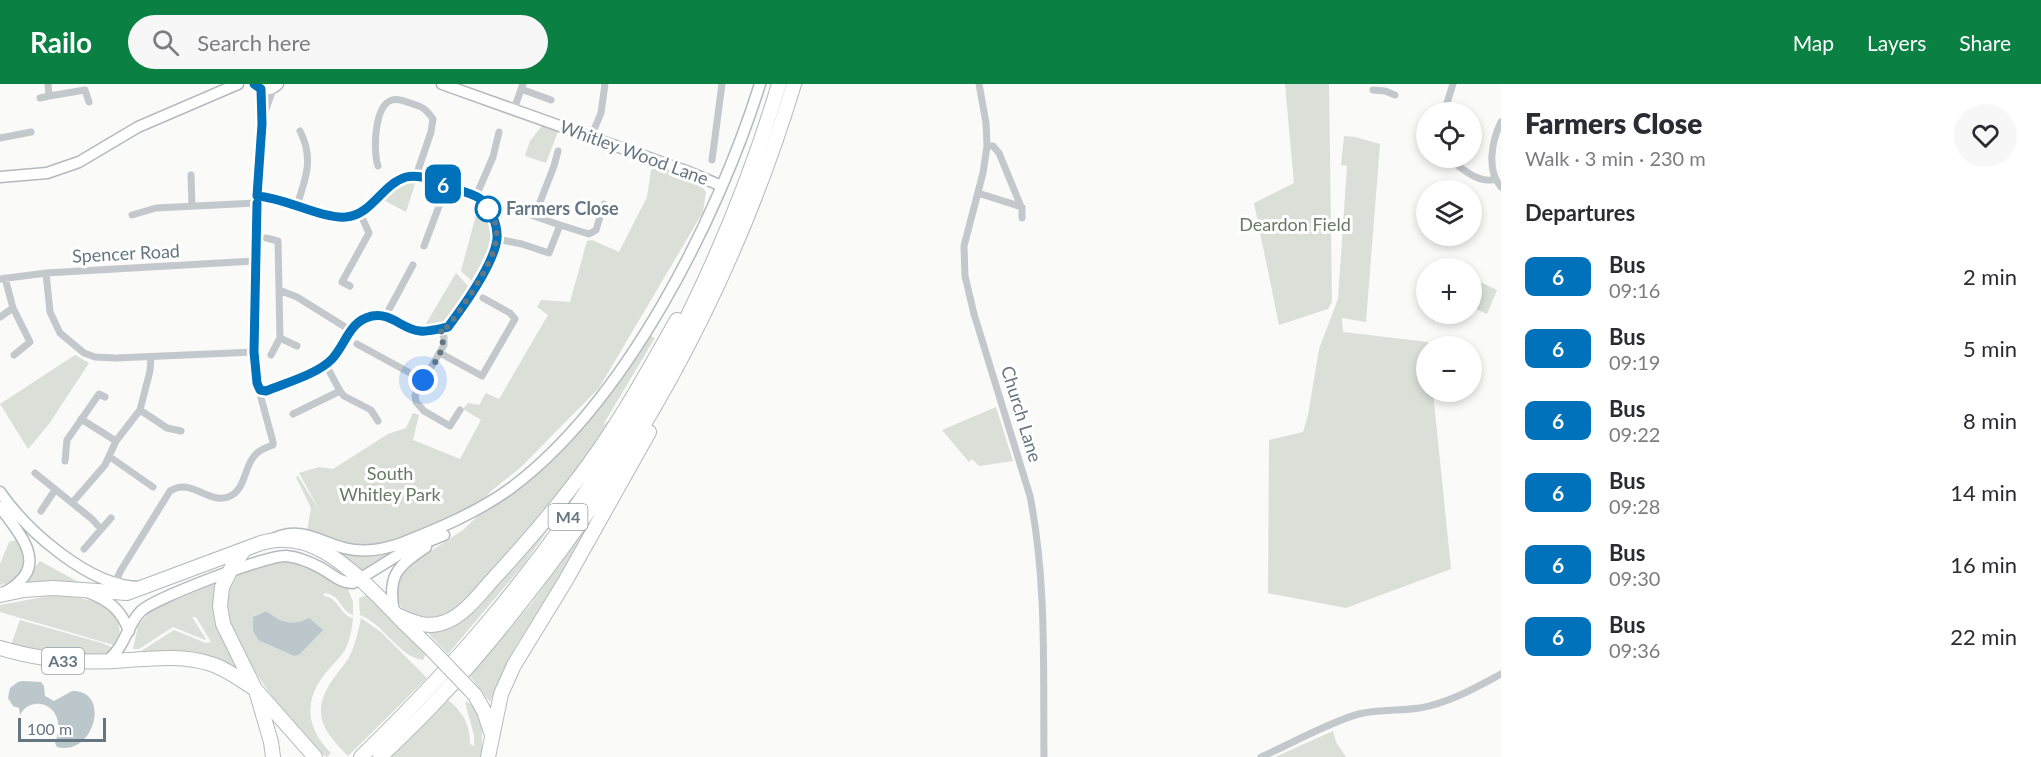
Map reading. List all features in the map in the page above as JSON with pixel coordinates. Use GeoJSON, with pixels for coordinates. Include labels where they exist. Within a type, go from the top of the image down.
{"type":"FeatureCollection","features":[{"type":"Feature","properties":{"kind":"highway","name":"M4"},"geometry":{"type":"LineString","coordinates":[[361,757],[415,704],[490,620],[578,504],[617,444],[662,368],[723,240],[755,160],[779,84]]}},
{"type":"Feature","properties":{"kind":"highway","name":"M4"},"geometry":{"type":"LineString","coordinates":[[492,736],[501,694],[514,664],[566,580],[654,423],[678,366],[738,239],[764,175],[794,84]]}},
{"type":"Feature","properties":{"kind":"highway","name":"M4"},"geometry":{"type":"LineString","coordinates":[[395,614],[409,621],[427,625],[451,620],[466,608],[519,551],[590,464],[644,379],[723,240]]}},
{"type":"Feature","properties":{"kind":"highway","name":"M4"},"geometry":{"type":"LineString","coordinates":[[380,757],[466,668],[547,569],[603,489],[660,399],[678,366]]}},
{"type":"Feature","properties":{"kind":"highway"},"geometry":{"type":"LineString","coordinates":[[1,595],[43,588],[119,594],[149,587],[272,540],[294,541],[315,547],[334,557],[356,581],[395,614],[476,695],[492,736],[493,757]]}},
{"type":"Feature","properties":{"kind":"highway"},"geometry":{"type":"LineString","coordinates":[[246,549],[228,572],[221,592],[221,618],[255,689],[271,742],[273,757]]}},
{"type":"Feature","properties":{"kind":"highway","name":"A33"},"geometry":{"type":"LineString","coordinates":[[0,648],[33,658],[58,661],[161,658],[198,660],[225,670],[255,689]]}},
{"type":"Feature","properties":{"kind":"highway"},"geometry":{"type":"LineString","coordinates":[[255,689],[315,757]]}},
{"type":"Feature","properties":{"kind":"highway"},"geometry":{"type":"LineString","coordinates":[[488,757],[492,736]]}},
{"type":"Feature","properties":{"kind":"main road"},"geometry":{"type":"LineString","coordinates":[[0,177],[47,173],[79,162],[138,127],[238,84]]}},
{"type":"Feature","properties":{"kind":"main road","name":"Whitley Wood Lane"},"geometry":{"type":"LineString","coordinates":[[442,84],[722,186],[743,136],[760,84]]}},
{"type":"Feature","properties":{"kind":"main road"},"geometry":{"type":"LineString","coordinates":[[257,86],[277,86]]}},
{"type":"Feature","properties":{"kind":"main road"},"geometry":{"type":"LineString","coordinates":[[272,540],[283,535],[299,534],[313,536],[347,549],[376,550],[436,529],[482,507],[512,488],[554,451],[611,383],[663,301],[722,186]]}},
{"type":"Feature","properties":{"kind":"main road"},"geometry":{"type":"LineString","coordinates":[[0,492],[22,519],[51,546],[72,561],[103,579],[130,586],[149,587]]}},
{"type":"Feature","properties":{"kind":"main road"},"geometry":{"type":"LineString","coordinates":[[0,507],[28,548],[30,559],[28,569],[21,580],[1,595]]}},
{"type":"Feature","properties":{"kind":"main road"},"geometry":{"type":"LineString","coordinates":[[395,614],[391,587],[397,571],[405,562],[459,526],[482,507]]}},
{"type":"Feature","properties":{"kind":"main road"},"geometry":{"type":"LineString","coordinates":[[108,660],[120,649],[140,613],[152,604],[228,572],[273,557],[283,556],[311,563],[339,580],[356,581],[393,557],[444,535]]}},
{"type":"Feature","properties":{"kind":"main road"},"geometry":{"type":"LineString","coordinates":[[83,591],[113,605],[124,617],[129,631]]}},
{"type":"Feature","properties":{"kind":"street"},"geometry":{"type":"LineString","coordinates":[[48,84],[49,96]]}},
{"type":"Feature","properties":{"kind":"street"},"geometry":{"type":"LineString","coordinates":[[591,137],[601,112],[605,84]]}},
{"type":"Feature","properties":{"kind":"street"},"geometry":{"type":"LineString","coordinates":[[712,160],[722,84]]}},
{"type":"Feature","properties":{"kind":"street","name":"Church Lane"},"geometry":{"type":"LineString","coordinates":[[978,84],[986,123],[987,146],[978,193],[963,248],[964,276],[1030,496],[1035,521],[1041,565],[1044,757]]}},
{"type":"Feature","properties":{"kind":"street"},"geometry":{"type":"LineString","coordinates":[[1447,102],[1453,84]]}},
{"type":"Feature","properties":{"kind":"street"},"geometry":{"type":"LineString","coordinates":[[115,583],[170,491],[177,486],[186,487],[227,498],[239,490],[255,455],[273,445],[257,383],[254,352],[254,261],[262,124],[257,86]]}},
{"type":"Feature","properties":{"kind":"street"},"geometry":{"type":"LineString","coordinates":[[262,124],[277,86]]}},
{"type":"Feature","properties":{"kind":"street"},"geometry":{"type":"LineString","coordinates":[[514,109],[522,87],[551,100]]}},
{"type":"Feature","properties":{"kind":"street"},"geometry":{"type":"LineString","coordinates":[[1373,90],[1386,87],[1395,95]]}},
{"type":"Feature","properties":{"kind":"street"},"geometry":{"type":"LineString","coordinates":[[40,98],[85,90],[89,102]]}},
{"type":"Feature","properties":{"kind":"street"},"geometry":{"type":"LineString","coordinates":[[378,166],[374,156],[382,108],[389,100],[398,99],[425,108],[433,119],[416,176]]}},
{"type":"Feature","properties":{"kind":"street"},"geometry":{"type":"LineString","coordinates":[[1501,122],[1492,146],[1496,179],[1501,187]]}},
{"type":"Feature","properties":{"kind":"street"},"geometry":{"type":"LineString","coordinates":[[297,205],[305,179],[308,156],[307,144],[300,131]]}},
{"type":"Feature","properties":{"kind":"street"},"geometry":{"type":"LineString","coordinates":[[0,138],[31,132]]}},
{"type":"Feature","properties":{"kind":"street"},"geometry":{"type":"LineString","coordinates":[[476,196],[493,156],[500,132]]}},
{"type":"Feature","properties":{"kind":"street"},"geometry":{"type":"LineString","coordinates":[[987,146],[993,146],[999,153],[1022,207],[1022,218]]}},
{"type":"Feature","properties":{"kind":"street"},"geometry":{"type":"LineString","coordinates":[[536,216],[558,151]]}},
{"type":"Feature","properties":{"kind":"street"},"geometry":{"type":"LineString","coordinates":[[1463,168],[1480,180],[1496,179]]}},
{"type":"Feature","properties":{"kind":"street"},"geometry":{"type":"LineString","coordinates":[[191,175],[192,206]]}},
{"type":"Feature","properties":{"kind":"street"},"geometry":{"type":"LineString","coordinates":[[132,215],[156,208],[270,197],[337,217],[351,217],[360,213],[397,180],[416,176],[476,196],[483,201],[493,216],[497,239],[490,259],[448,327],[420,331],[385,317],[373,316],[361,321],[350,330],[334,357],[326,365],[266,391],[260,390]]}},
{"type":"Feature","properties":{"kind":"street"},"geometry":{"type":"LineString","coordinates":[[424,246],[447,186]]}},
{"type":"Feature","properties":{"kind":"street"},"geometry":{"type":"LineString","coordinates":[[978,193],[1022,207]]}},
{"type":"Feature","properties":{"kind":"street"},"geometry":{"type":"LineString","coordinates":[[525,213],[589,234],[596,230],[604,204]]}},
{"type":"Feature","properties":{"kind":"street"},"geometry":{"type":"LineString","coordinates":[[350,286],[342,282],[369,232],[360,213]]}},
{"type":"Feature","properties":{"kind":"street"},"geometry":{"type":"LineString","coordinates":[[497,239],[549,253],[560,225]]}},
{"type":"Feature","properties":{"kind":"street"},"geometry":{"type":"LineString","coordinates":[[266,238],[278,241],[280,338],[271,355]]}},
{"type":"Feature","properties":{"kind":"street","name":"Spencer Road"},"geometry":{"type":"LineString","coordinates":[[2,279],[46,273],[254,261]]}},
{"type":"Feature","properties":{"kind":"street"},"geometry":{"type":"LineString","coordinates":[[385,317],[413,265]]}},
{"type":"Feature","properties":{"kind":"street"},"geometry":{"type":"LineString","coordinates":[[46,273],[50,312],[60,333],[84,353],[95,357],[151,357],[254,352]]}},
{"type":"Feature","properties":{"kind":"street"},"geometry":{"type":"LineString","coordinates":[[2,279],[12,308],[30,342],[14,356]]}},
{"type":"Feature","properties":{"kind":"street"},"geometry":{"type":"LineString","coordinates":[[279,290],[297,297],[350,330]]}},
{"type":"Feature","properties":{"kind":"street"},"geometry":{"type":"LineString","coordinates":[[440,353],[482,376],[515,319],[510,313],[483,298]]}},
{"type":"Feature","properties":{"kind":"street"},"geometry":{"type":"LineString","coordinates":[[0,317],[12,308]]}},
{"type":"Feature","properties":{"kind":"street"},"geometry":{"type":"LineString","coordinates":[[440,328],[444,337],[444,345],[415,395],[416,402],[424,411],[450,426],[460,410]]}},
{"type":"Feature","properties":{"kind":"street"},"geometry":{"type":"LineString","coordinates":[[280,338],[297,345]]}},
{"type":"Feature","properties":{"kind":"street"},"geometry":{"type":"LineString","coordinates":[[357,344],[423,380]]}},
{"type":"Feature","properties":{"kind":"street"},"geometry":{"type":"LineString","coordinates":[[72,503],[110,457],[116,441],[140,410],[150,371],[151,357]]}},
{"type":"Feature","properties":{"kind":"street"},"geometry":{"type":"LineString","coordinates":[[326,365],[340,392],[371,410],[378,421]]}},
{"type":"Feature","properties":{"kind":"street"},"geometry":{"type":"LineString","coordinates":[[293,414],[340,392]]}},
{"type":"Feature","properties":{"kind":"street"},"geometry":{"type":"LineString","coordinates":[[66,461],[67,440],[99,394],[105,397]]}},
{"type":"Feature","properties":{"kind":"street"},"geometry":{"type":"LineString","coordinates":[[140,410],[167,428],[182,431]]}},
{"type":"Feature","properties":{"kind":"street"},"geometry":{"type":"LineString","coordinates":[[81,419],[116,441]]}},
{"type":"Feature","properties":{"kind":"street"},"geometry":{"type":"LineString","coordinates":[[110,457],[153,487]]}},
{"type":"Feature","properties":{"kind":"street"},"geometry":{"type":"LineString","coordinates":[[35,473],[92,519],[101,529]]}},
{"type":"Feature","properties":{"kind":"street"},"geometry":{"type":"LineString","coordinates":[[41,512],[55,490]]}},
{"type":"Feature","properties":{"kind":"street"},"geometry":{"type":"LineString","coordinates":[[84,549],[111,518]]}},
{"type":"Feature","properties":{"kind":"street"},"geometry":{"type":"LineString","coordinates":[[1261,757],[1349,717],[1369,712],[1439,704],[1501,674]]}},
{"type":"Feature","properties":{"kind":"green space","name":"Deardon Field"},"geometry":{"type":"Polygon","coordinates":[[[1285,84],[1329,84],[1332,302],[1328,309],[1279,325],[1254,203],[1294,183],[1285,84]]]}},
{"type":"Feature","properties":{"kind":"green space"},"geometry":{"type":"Polygon","coordinates":[[[544,123],[559,129],[546,163],[525,156],[530,141],[544,123]]]}},
{"type":"Feature","properties":{"kind":"green space"},"geometry":{"type":"Polygon","coordinates":[[[1344,136],[1380,144],[1366,322],[1342,318],[1343,332],[1416,341],[1416,402],[1434,402],[1451,569],[1346,608],[1268,593],[1269,440],[1303,432],[1308,415],[1319,349],[1338,299],[1347,166],[1341,165],[1344,136]]]}},
{"type":"Feature","properties":{"kind":"green space","name":"South Whitley Park"},"geometry":{"type":"Polygon","coordinates":[[[652,164],[699,183],[706,192],[703,212],[599,388],[520,468],[491,491],[481,503],[397,542],[363,549],[307,531],[311,508],[296,477],[298,476],[321,513],[299,473],[319,467],[333,469],[388,434],[406,428],[413,413],[419,415],[413,440],[460,459],[481,420],[463,409],[468,403],[479,405],[486,393],[499,399],[548,315],[537,307],[541,300],[570,302],[587,241],[592,240],[619,252],[647,197],[652,164]]]}},
{"type":"Feature","properties":{"kind":"green space"},"geometry":{"type":"Polygon","coordinates":[[[416,181],[406,212],[383,200],[398,185],[416,181]]]}},
{"type":"Feature","properties":{"kind":"green space"},"geometry":{"type":"Polygon","coordinates":[[[479,204],[490,217],[493,236],[489,252],[473,282],[461,271],[479,204]]]}},
{"type":"Feature","properties":{"kind":"green space"},"geometry":{"type":"Polygon","coordinates":[[[456,273],[469,287],[457,309],[448,319],[424,327],[456,273]]]}},
{"type":"Feature","properties":{"kind":"green space"},"geometry":{"type":"Polygon","coordinates":[[[1482,283],[1497,290],[1487,314],[1482,312],[1482,283]]]}},
{"type":"Feature","properties":{"kind":"green space"},"geometry":{"type":"Polygon","coordinates":[[[648,334],[655,338],[603,425],[615,416],[583,465],[541,518],[459,610],[429,621],[408,614],[402,609],[397,599],[398,582],[408,566],[463,530],[481,513],[547,464],[573,437],[648,334]]]}},
{"type":"Feature","properties":{"kind":"green space"},"geometry":{"type":"Polygon","coordinates":[[[75,355],[89,363],[49,424],[28,449],[0,404],[75,355]]]}},
{"type":"Feature","properties":{"kind":"green space"},"geometry":{"type":"Polygon","coordinates":[[[996,407],[1013,461],[979,466],[972,459],[969,462],[942,430],[996,407]]]}},
{"type":"Feature","properties":{"kind":"green space"},"geometry":{"type":"Polygon","coordinates":[[[588,473],[524,564],[448,654],[426,631],[442,628],[588,473]]]}},
{"type":"Feature","properties":{"kind":"green space"},"geometry":{"type":"Polygon","coordinates":[[[609,496],[516,646],[490,702],[470,676],[531,604],[609,496]]]}},
{"type":"Feature","properties":{"kind":"green space"},"geometry":{"type":"Polygon","coordinates":[[[16,540],[22,554],[22,568],[15,579],[0,585],[0,564],[9,542],[16,540]]]}},
{"type":"Feature","properties":{"kind":"green space"},"geometry":{"type":"Polygon","coordinates":[[[415,541],[363,573],[338,552],[338,551],[415,541]]]}},
{"type":"Feature","properties":{"kind":"green space"},"geometry":{"type":"Polygon","coordinates":[[[40,561],[82,584],[21,585],[40,561]]]}},
{"type":"Feature","properties":{"kind":"green space"},"geometry":{"type":"Polygon","coordinates":[[[284,561],[300,564],[348,589],[353,602],[353,615],[348,613],[334,597],[324,593],[324,596],[333,600],[345,614],[353,618],[345,650],[317,685],[311,706],[311,716],[317,735],[331,753],[327,757],[301,733],[270,693],[242,650],[228,617],[228,596],[234,576],[269,563],[284,561]],[[266,611],[254,616],[253,631],[258,640],[294,656],[299,655],[322,630],[302,621],[290,624],[277,620],[266,611]]]}},
{"type":"Feature","properties":{"kind":"green space"},"geometry":{"type":"Polygon","coordinates":[[[216,583],[214,606],[216,620],[236,668],[205,655],[138,653],[174,630],[206,643],[211,642],[196,617],[192,617],[205,640],[173,627],[139,649],[133,649],[138,626],[150,611],[216,583]]]}},
{"type":"Feature","properties":{"kind":"green space"},"geometry":{"type":"Polygon","coordinates":[[[367,595],[426,653],[423,660],[407,653],[369,619],[360,615],[359,598],[367,595]]]}},
{"type":"Feature","properties":{"kind":"green space"},"geometry":{"type":"Polygon","coordinates":[[[49,596],[75,597],[100,604],[110,610],[117,619],[120,631],[117,646],[0,612],[0,605],[49,596]]]}},
{"type":"Feature","properties":{"kind":"green space"},"geometry":{"type":"Polygon","coordinates":[[[361,618],[381,632],[427,678],[348,756],[327,731],[321,714],[325,694],[350,654],[361,618]]]}},
{"type":"Feature","properties":{"kind":"green space"},"geometry":{"type":"Polygon","coordinates":[[[20,620],[114,648],[108,654],[69,657],[11,645],[20,620]]]}},
{"type":"Feature","properties":{"kind":"green space"},"geometry":{"type":"Polygon","coordinates":[[[448,700],[465,719],[470,744],[474,746],[474,735],[465,703],[473,702],[482,727],[482,757],[391,757],[448,700]]]}},
{"type":"Feature","properties":{"kind":"green space"},"geometry":{"type":"Polygon","coordinates":[[[1333,731],[1336,742],[1346,757],[1275,757],[1333,731]]]}},
{"type":"Feature","properties":{"kind":"shaded area"},"geometry":{"type":"Polygon","coordinates":[[[266,611],[276,618],[292,623],[309,618],[323,630],[299,655],[294,656],[258,640],[253,631],[253,617],[266,611]]]}},
{"type":"Feature","properties":{"kind":"shaded area"},"geometry":{"type":"Polygon","coordinates":[[[23,681],[41,682],[45,696],[54,701],[72,691],[84,694],[92,701],[95,711],[93,722],[89,733],[81,742],[70,747],[57,747],[55,743],[58,720],[48,706],[33,704],[20,715],[19,708],[13,706],[8,698],[10,688],[23,681]]]}},
{"type":"Feature","properties":{"kind":"bus line","name":"6"},"geometry":{"type":"LineString","coordinates":[[254,84],[261,89],[262,124],[257,196],[270,197],[337,217],[351,217],[369,207],[397,180],[409,176],[420,176],[471,194],[483,201],[493,216],[497,239],[494,251],[461,309],[448,327],[433,331],[420,331],[411,329],[393,319],[373,316],[361,321],[350,330],[334,357],[326,365],[266,391],[260,390],[257,383],[254,352],[254,261],[257,203]]}},
{"type":"Feature","properties":{"kind":"place","name":"Farmers Close"},"geometry":{"type":"Point","coordinates":[488,209]}},
{"type":"Feature","properties":{"kind":"route"},"geometry":{"type":"LineString","coordinates":[[423,380],[444,345],[444,337],[440,328],[448,327],[461,309],[494,251],[497,239],[496,226],[488,209]]}}]}
